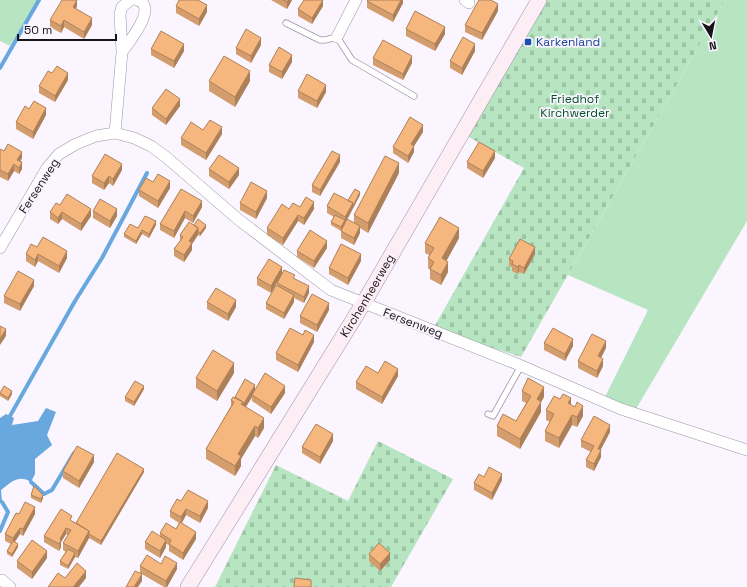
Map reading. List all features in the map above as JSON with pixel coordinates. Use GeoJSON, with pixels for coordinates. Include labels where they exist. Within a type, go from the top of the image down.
{"type":"FeatureCollection","features":[{"type":"Feature","properties":{"kind":"main road","name":"Kirchenheerweg"},"geometry":{"type":"LineString","coordinates":[[188,587],[363,304],[538,0]]}},
{"type":"Feature","properties":{"kind":"street"},"geometry":{"type":"LineString","coordinates":[[115,133],[122,52],[120,14],[122,7],[130,0]]}},
{"type":"Feature","properties":{"kind":"street"},"geometry":{"type":"LineString","coordinates":[[122,52],[141,24],[146,13],[145,6],[138,0]]}},
{"type":"Feature","properties":{"kind":"street"},"geometry":{"type":"LineString","coordinates":[[337,37],[356,0]]}},
{"type":"Feature","properties":{"kind":"street","name":"Fersenweg"},"geometry":{"type":"LineString","coordinates":[[0,248],[47,168],[59,154],[76,144],[96,136],[115,133],[134,138],[151,146],[166,157],[239,220],[317,281],[331,290],[521,366],[621,409],[747,450]]}},
{"type":"Feature","properties":{"kind":"street"},"geometry":{"type":"LineString","coordinates":[[0,581],[10,587]]}},
{"type":"Feature","properties":{"kind":"lane"},"geometry":{"type":"LineString","coordinates":[[286,23],[320,40],[337,37],[352,60],[414,96]]}},
{"type":"Feature","properties":{"kind":"lane"},"geometry":{"type":"LineString","coordinates":[[488,414],[493,416],[521,366]]}},
{"type":"Feature","properties":{"kind":"green space"},"geometry":{"type":"Polygon","coordinates":[[[0,0],[38,0],[10,46],[0,41],[0,0]]]}},
{"type":"Feature","properties":{"kind":"green space","name":"Friedhof Kirchwerder"},"geometry":{"type":"Polygon","coordinates":[[[547,0],[725,0],[521,357],[433,329],[524,168],[467,136],[547,0]]]}},
{"type":"Feature","properties":{"kind":"green space"},"geometry":{"type":"Polygon","coordinates":[[[725,0],[747,0],[747,221],[636,409],[604,399],[648,310],[568,275],[725,0]]]}},
{"type":"Feature","properties":{"kind":"green space"},"geometry":{"type":"Polygon","coordinates":[[[378,441],[453,479],[391,587],[215,587],[276,465],[348,501],[378,441]]]}},
{"type":"Feature","properties":{"kind":"water"},"geometry":{"type":"Polygon","coordinates":[[[46,408],[56,412],[47,435],[52,445],[35,459],[35,474],[31,482],[23,479],[15,480],[1,490],[2,502],[0,501],[0,418],[6,414],[14,418],[12,425],[38,421],[46,408]]]}},
{"type":"Feature","properties":{"kind":"building"},"geometry":{"type":"Polygon","coordinates":[[[62,0],[77,0],[73,7],[92,18],[84,32],[64,20],[61,26],[50,20],[62,0]]]}},
{"type":"Feature","properties":{"kind":"building"},"geometry":{"type":"Polygon","coordinates":[[[179,0],[198,0],[207,5],[199,19],[176,6],[179,0]]]}},
{"type":"Feature","properties":{"kind":"building"},"geometry":{"type":"Polygon","coordinates":[[[304,0],[323,0],[312,18],[298,9],[304,0]]]}},
{"type":"Feature","properties":{"kind":"building"},"geometry":{"type":"Polygon","coordinates":[[[401,0],[393,15],[367,1],[401,0]]]}},
{"type":"Feature","properties":{"kind":"building"},"geometry":{"type":"Polygon","coordinates":[[[479,0],[491,0],[498,4],[482,33],[465,25],[479,0]]]}},
{"type":"Feature","properties":{"kind":"building"},"geometry":{"type":"Polygon","coordinates":[[[415,11],[445,27],[435,44],[406,29],[415,11]]]}},
{"type":"Feature","properties":{"kind":"building"},"geometry":{"type":"Polygon","coordinates":[[[246,29],[261,38],[251,56],[236,48],[246,29]]]}},
{"type":"Feature","properties":{"kind":"building"},"geometry":{"type":"Polygon","coordinates":[[[161,31],[184,44],[174,61],[151,49],[161,31]]]}},
{"type":"Feature","properties":{"kind":"building"},"geometry":{"type":"Polygon","coordinates":[[[463,37],[475,44],[462,68],[450,61],[463,37]]]}},
{"type":"Feature","properties":{"kind":"building"},"geometry":{"type":"Polygon","coordinates":[[[383,40],[412,56],[403,74],[373,58],[383,40]]]}},
{"type":"Feature","properties":{"kind":"building"},"geometry":{"type":"Polygon","coordinates":[[[279,47],[292,55],[282,72],[269,65],[279,47]]]}},
{"type":"Feature","properties":{"kind":"building"},"geometry":{"type":"Polygon","coordinates":[[[224,56],[250,71],[235,97],[209,81],[224,56]]]}},
{"type":"Feature","properties":{"kind":"building"},"geometry":{"type":"Polygon","coordinates":[[[57,66],[68,73],[55,96],[39,86],[48,71],[52,73],[57,66]]]}},
{"type":"Feature","properties":{"kind":"building"},"geometry":{"type":"Polygon","coordinates":[[[307,74],[326,85],[317,101],[298,91],[307,74]]]}},
{"type":"Feature","properties":{"kind":"building"},"geometry":{"type":"Polygon","coordinates":[[[166,89],[180,99],[166,119],[152,108],[166,89]]]}},
{"type":"Feature","properties":{"kind":"building"},"geometry":{"type":"Polygon","coordinates":[[[34,101],[46,108],[33,132],[16,122],[25,106],[29,109],[34,101]]]}},
{"type":"Feature","properties":{"kind":"building"},"geometry":{"type":"Polygon","coordinates":[[[410,117],[423,125],[411,144],[414,146],[408,156],[393,147],[410,117]]]}},
{"type":"Feature","properties":{"kind":"building"},"geometry":{"type":"Polygon","coordinates":[[[210,120],[222,127],[206,153],[181,138],[191,122],[203,130],[210,120]]]}},
{"type":"Feature","properties":{"kind":"building"},"geometry":{"type":"Polygon","coordinates":[[[479,142],[495,151],[483,171],[467,162],[479,142]]]}},
{"type":"Feature","properties":{"kind":"building"},"geometry":{"type":"Polygon","coordinates":[[[8,144],[22,152],[17,160],[22,162],[19,168],[14,164],[8,174],[0,170],[0,149],[4,151],[8,144]]]}},
{"type":"Feature","properties":{"kind":"building"},"geometry":{"type":"Polygon","coordinates":[[[332,151],[340,155],[320,190],[312,185],[332,151]]]}},
{"type":"Feature","properties":{"kind":"building"},"geometry":{"type":"Polygon","coordinates":[[[105,154],[122,164],[113,179],[109,176],[104,183],[92,176],[105,154]]]}},
{"type":"Feature","properties":{"kind":"building"},"geometry":{"type":"Polygon","coordinates":[[[219,155],[239,168],[229,182],[209,169],[219,155]]]}},
{"type":"Feature","properties":{"kind":"building"},"geometry":{"type":"Polygon","coordinates":[[[385,156],[399,163],[368,223],[354,215],[385,156]]]}},
{"type":"Feature","properties":{"kind":"building"},"geometry":{"type":"Polygon","coordinates":[[[158,174],[170,181],[158,201],[139,190],[146,178],[153,182],[158,174]]]}},
{"type":"Feature","properties":{"kind":"building"},"geometry":{"type":"Polygon","coordinates":[[[251,182],[267,191],[256,212],[240,203],[251,182]]]}},
{"type":"Feature","properties":{"kind":"building"},"geometry":{"type":"Polygon","coordinates":[[[181,189],[202,201],[193,216],[185,211],[174,231],[160,224],[181,189]]]}},
{"type":"Feature","properties":{"kind":"building"},"geometry":{"type":"Polygon","coordinates":[[[355,189],[360,192],[353,206],[353,203],[348,200],[355,189]]]}},
{"type":"Feature","properties":{"kind":"building"},"geometry":{"type":"Polygon","coordinates":[[[334,193],[353,203],[345,217],[327,206],[334,193]]]}},
{"type":"Feature","properties":{"kind":"building"},"geometry":{"type":"Polygon","coordinates":[[[67,194],[91,209],[81,224],[62,212],[58,218],[50,212],[56,203],[60,205],[67,194]]]}},
{"type":"Feature","properties":{"kind":"building"},"geometry":{"type":"Polygon","coordinates":[[[306,197],[314,202],[304,218],[298,215],[283,238],[267,228],[282,204],[289,209],[293,203],[300,207],[306,197]]]}},
{"type":"Feature","properties":{"kind":"building"},"geometry":{"type":"Polygon","coordinates":[[[100,199],[117,209],[110,221],[93,211],[100,199]]]}},
{"type":"Feature","properties":{"kind":"building"},"geometry":{"type":"Polygon","coordinates":[[[335,215],[345,220],[341,227],[331,222],[335,215]]]}},
{"type":"Feature","properties":{"kind":"building"},"geometry":{"type":"Polygon","coordinates":[[[145,216],[156,221],[149,234],[142,230],[136,241],[124,234],[130,224],[138,228],[145,216]]]}},
{"type":"Feature","properties":{"kind":"building"},"geometry":{"type":"Polygon","coordinates":[[[440,217],[459,228],[442,258],[448,262],[441,275],[430,269],[434,262],[428,258],[434,248],[425,243],[440,217]]]}},
{"type":"Feature","properties":{"kind":"building"},"geometry":{"type":"Polygon","coordinates":[[[198,219],[206,225],[200,233],[198,228],[194,225],[198,219]]]}},
{"type":"Feature","properties":{"kind":"building"},"geometry":{"type":"Polygon","coordinates":[[[347,219],[360,226],[354,238],[341,231],[347,219]]]}},
{"type":"Feature","properties":{"kind":"building"},"geometry":{"type":"Polygon","coordinates":[[[189,222],[198,228],[189,241],[192,243],[184,255],[174,249],[183,237],[180,235],[189,222]]]}},
{"type":"Feature","properties":{"kind":"building"},"geometry":{"type":"Polygon","coordinates":[[[310,230],[327,241],[314,261],[297,251],[310,230]]]}},
{"type":"Feature","properties":{"kind":"building"},"geometry":{"type":"Polygon","coordinates":[[[43,237],[67,251],[59,266],[38,254],[35,260],[26,254],[31,244],[37,247],[43,237]]]}},
{"type":"Feature","properties":{"kind":"building"},"geometry":{"type":"Polygon","coordinates":[[[520,239],[535,247],[524,268],[519,265],[518,267],[512,264],[513,261],[509,259],[520,239]]]}},
{"type":"Feature","properties":{"kind":"building"},"geometry":{"type":"Polygon","coordinates":[[[341,244],[361,254],[348,278],[329,268],[341,244]]]}},
{"type":"Feature","properties":{"kind":"building"},"geometry":{"type":"Polygon","coordinates":[[[269,259],[282,267],[271,286],[257,278],[269,259]]]}},
{"type":"Feature","properties":{"kind":"building"},"geometry":{"type":"Polygon","coordinates":[[[284,270],[295,275],[293,278],[309,286],[304,297],[277,283],[284,270]]]}},
{"type":"Feature","properties":{"kind":"building"},"geometry":{"type":"Polygon","coordinates":[[[18,271],[34,280],[20,304],[4,296],[18,271]]]}},
{"type":"Feature","properties":{"kind":"building"},"geometry":{"type":"Polygon","coordinates":[[[276,285],[294,295],[284,313],[266,303],[276,285]]]}},
{"type":"Feature","properties":{"kind":"building"},"geometry":{"type":"Polygon","coordinates":[[[216,288],[236,300],[228,314],[207,302],[216,288]]]}},
{"type":"Feature","properties":{"kind":"building"},"geometry":{"type":"Polygon","coordinates":[[[312,294],[329,303],[317,325],[300,316],[312,294]]]}},
{"type":"Feature","properties":{"kind":"building"},"geometry":{"type":"Polygon","coordinates":[[[0,326],[6,329],[0,339],[0,326]]]}},
{"type":"Feature","properties":{"kind":"building"},"geometry":{"type":"Polygon","coordinates":[[[290,328],[303,335],[305,330],[314,335],[298,365],[276,353],[290,328]]]}},
{"type":"Feature","properties":{"kind":"building"},"geometry":{"type":"Polygon","coordinates":[[[553,328],[573,339],[565,354],[544,343],[553,328]]]}},
{"type":"Feature","properties":{"kind":"building"},"geometry":{"type":"Polygon","coordinates":[[[592,334],[606,341],[598,356],[603,359],[597,371],[578,361],[592,334]]]}},
{"type":"Feature","properties":{"kind":"building"},"geometry":{"type":"Polygon","coordinates":[[[213,350],[234,363],[217,391],[196,378],[213,350]]]}},
{"type":"Feature","properties":{"kind":"building"},"geometry":{"type":"Polygon","coordinates":[[[385,361],[398,369],[382,397],[356,382],[366,366],[378,373],[385,361]]]}},
{"type":"Feature","properties":{"kind":"building"},"geometry":{"type":"Polygon","coordinates":[[[265,373],[285,386],[271,407],[252,395],[265,373]]]}},
{"type":"Feature","properties":{"kind":"building"},"geometry":{"type":"Polygon","coordinates":[[[528,378],[544,387],[537,399],[541,402],[520,439],[497,426],[503,414],[516,421],[531,396],[522,391],[528,378]]]}},
{"type":"Feature","properties":{"kind":"building"},"geometry":{"type":"Polygon","coordinates":[[[245,379],[255,385],[243,405],[243,402],[235,397],[245,379]]]}},
{"type":"Feature","properties":{"kind":"building"},"geometry":{"type":"Polygon","coordinates":[[[135,381],[144,386],[134,402],[125,397],[135,381]]]}},
{"type":"Feature","properties":{"kind":"building"},"geometry":{"type":"Polygon","coordinates":[[[4,386],[12,391],[8,398],[0,393],[4,386]]]}},
{"type":"Feature","properties":{"kind":"building"},"geometry":{"type":"Polygon","coordinates":[[[563,394],[571,398],[568,403],[575,407],[577,402],[583,406],[577,417],[572,415],[559,438],[545,431],[554,414],[546,410],[554,396],[560,399],[563,394]]]}},
{"type":"Feature","properties":{"kind":"building"},"geometry":{"type":"Polygon","coordinates":[[[233,397],[243,402],[241,404],[264,418],[258,428],[255,426],[238,454],[241,456],[235,466],[206,449],[234,402],[231,400],[233,397]]]}},
{"type":"Feature","properties":{"kind":"building"},"geometry":{"type":"Polygon","coordinates":[[[594,416],[610,425],[598,449],[601,450],[594,464],[586,460],[594,446],[581,440],[594,416]]]}},
{"type":"Feature","properties":{"kind":"building"},"geometry":{"type":"Polygon","coordinates":[[[316,424],[333,434],[320,457],[302,447],[316,424]]]}},
{"type":"Feature","properties":{"kind":"building"},"geometry":{"type":"Polygon","coordinates":[[[77,446],[94,455],[79,481],[63,471],[77,446]]]}},
{"type":"Feature","properties":{"kind":"building"},"geometry":{"type":"Polygon","coordinates":[[[117,453],[144,469],[101,541],[89,534],[89,531],[76,523],[117,453]]]}},
{"type":"Feature","properties":{"kind":"building"},"geometry":{"type":"Polygon","coordinates":[[[489,467],[502,474],[492,493],[474,483],[479,474],[484,477],[489,467]]]}},
{"type":"Feature","properties":{"kind":"building"},"geometry":{"type":"Polygon","coordinates":[[[34,486],[43,495],[41,499],[31,495],[34,486]]]}},
{"type":"Feature","properties":{"kind":"building"},"geometry":{"type":"Polygon","coordinates":[[[188,490],[208,501],[200,516],[186,509],[181,517],[170,511],[177,499],[181,501],[188,490]]]}},
{"type":"Feature","properties":{"kind":"building"},"geometry":{"type":"Polygon","coordinates":[[[25,502],[35,507],[23,529],[20,528],[13,538],[5,534],[16,513],[19,514],[25,502]]]}},
{"type":"Feature","properties":{"kind":"building"},"geometry":{"type":"Polygon","coordinates":[[[61,509],[72,516],[70,520],[89,531],[78,551],[63,543],[71,530],[66,528],[59,544],[44,536],[61,509]]]}},
{"type":"Feature","properties":{"kind":"building"},"geometry":{"type":"Polygon","coordinates":[[[180,522],[196,532],[183,553],[169,544],[171,540],[160,533],[166,523],[176,529],[180,522]]]}},
{"type":"Feature","properties":{"kind":"building"},"geometry":{"type":"Polygon","coordinates":[[[152,531],[166,540],[160,551],[145,542],[152,531]]]}},
{"type":"Feature","properties":{"kind":"building"},"geometry":{"type":"Polygon","coordinates":[[[32,540],[47,551],[32,572],[17,561],[32,540]]]}},
{"type":"Feature","properties":{"kind":"building"},"geometry":{"type":"Polygon","coordinates":[[[13,541],[18,544],[12,554],[7,551],[13,541]]]}},
{"type":"Feature","properties":{"kind":"building"},"geometry":{"type":"Polygon","coordinates":[[[379,543],[390,553],[380,564],[369,554],[379,543]]]}},
{"type":"Feature","properties":{"kind":"building"},"geometry":{"type":"Polygon","coordinates":[[[68,549],[75,553],[68,566],[60,561],[68,549]]]}},
{"type":"Feature","properties":{"kind":"building"},"geometry":{"type":"Polygon","coordinates":[[[147,555],[161,564],[165,556],[177,563],[166,581],[140,566],[147,555]]]}},
{"type":"Feature","properties":{"kind":"building"},"geometry":{"type":"Polygon","coordinates":[[[77,563],[86,571],[73,587],[48,587],[58,573],[65,578],[77,563]]]}},
{"type":"Feature","properties":{"kind":"building"},"geometry":{"type":"Polygon","coordinates":[[[135,571],[142,574],[134,587],[126,587],[135,571]]]}},
{"type":"Feature","properties":{"kind":"building"},"geometry":{"type":"Polygon","coordinates":[[[295,578],[311,580],[311,587],[294,587],[295,578]]]}},
{"type":"Feature","properties":{"kind":"waterway"},"geometry":{"type":"LineString","coordinates":[[0,68],[39,0]]}},
{"type":"Feature","properties":{"kind":"waterway"},"geometry":{"type":"LineString","coordinates":[[10,416],[75,301],[102,258],[147,173]]}},
{"type":"Feature","properties":{"kind":"waterway"},"geometry":{"type":"LineString","coordinates":[[31,482],[44,494],[52,490],[74,453]]}},
{"type":"Feature","properties":{"kind":"waterway"},"geometry":{"type":"LineString","coordinates":[[0,531],[8,512],[2,502]]}},
{"type":"Feature","properties":{"kind":"place","name":"Karkenland"},"geometry":{"type":"Point","coordinates":[528,42]}}]}
